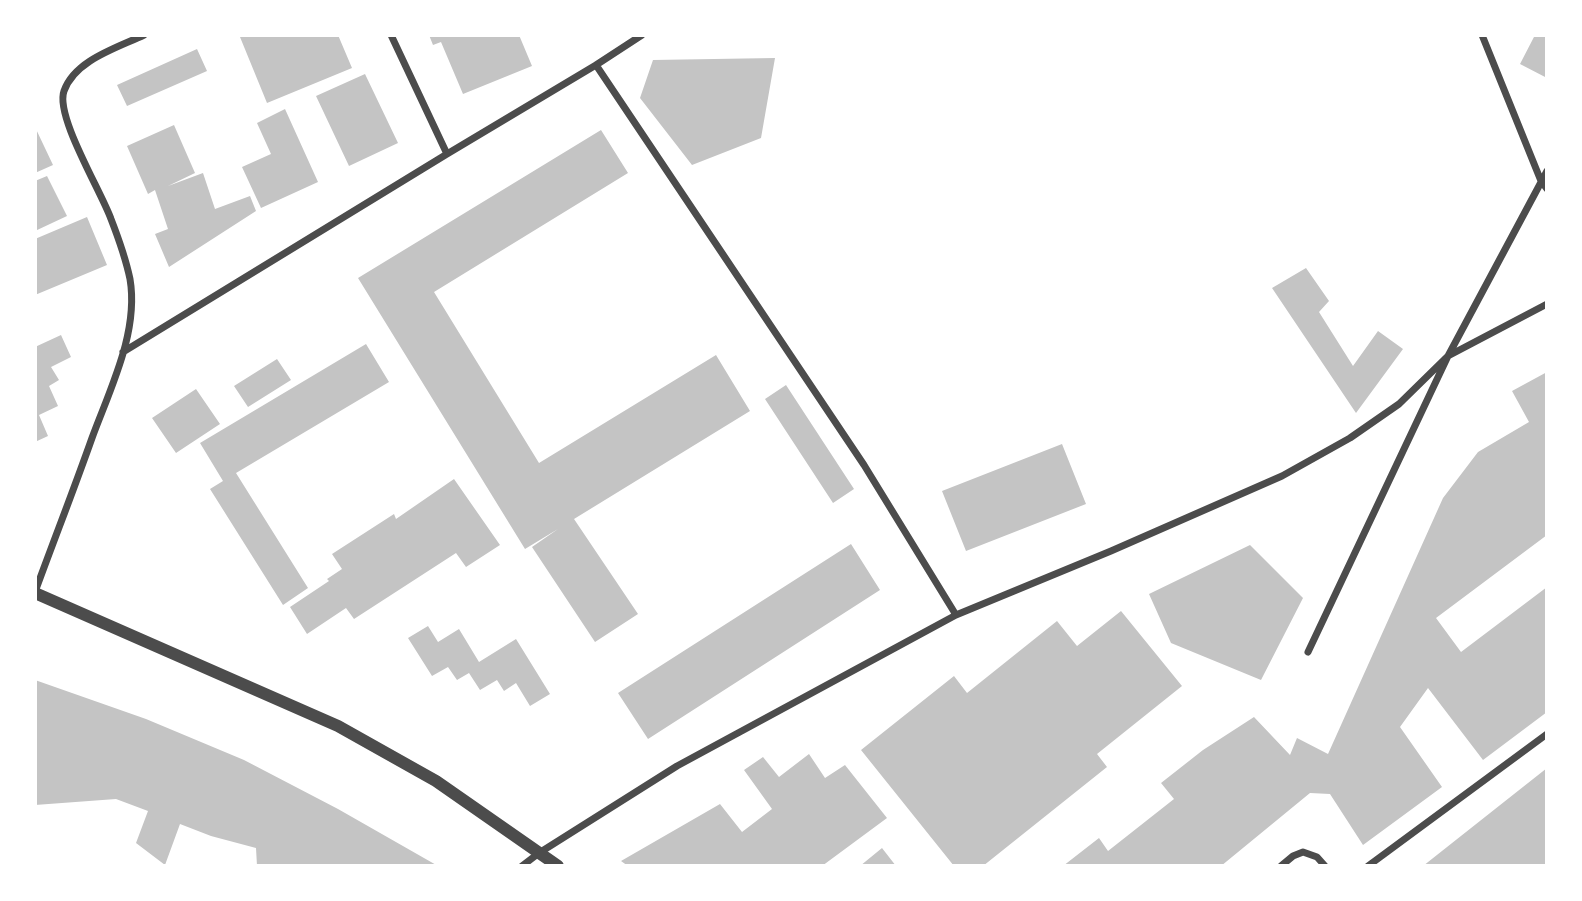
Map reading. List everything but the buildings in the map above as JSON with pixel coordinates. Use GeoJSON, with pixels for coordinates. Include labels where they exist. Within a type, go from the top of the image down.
{"type":"FeatureCollection","features":[{"type":"Feature","properties":{"kind":"street"},"geometry":{"type":"LineString","coordinates":[[144,35],[100,56],[77,71],[63,93],[62,107],[69,127],[111,219],[129,276],[132,308],[123,352],[35,592],[338,726],[436,781],[558,866]]}},
{"type":"Feature","properties":{"kind":"street"},"geometry":{"type":"LineString","coordinates":[[391,35],[447,154]]}},
{"type":"Feature","properties":{"kind":"street"},"geometry":{"type":"LineString","coordinates":[[123,352],[642,35]]}},
{"type":"Feature","properties":{"kind":"street"},"geometry":{"type":"LineString","coordinates":[[1482,35],[1541,181],[1547,189]]}},
{"type":"Feature","properties":{"kind":"street"},"geometry":{"type":"LineString","coordinates":[[596,65],[864,465],[956,615]]}},
{"type":"Feature","properties":{"kind":"street"},"geometry":{"type":"LineString","coordinates":[[1308,652],[1448,356],[1547,171]]}},
{"type":"Feature","properties":{"kind":"street"},"geometry":{"type":"LineString","coordinates":[[522,866],[677,766],[956,615],[1149,535],[1282,476],[1350,438],[1399,404],[1448,356],[1547,304]]}},
{"type":"Feature","properties":{"kind":"street"},"geometry":{"type":"LineString","coordinates":[[1368,866],[1547,734]]}},
{"type":"Feature","properties":{"kind":"street"},"geometry":{"type":"LineString","coordinates":[[1281,866],[1303,852],[1317,858],[1325,866]]}}]}
